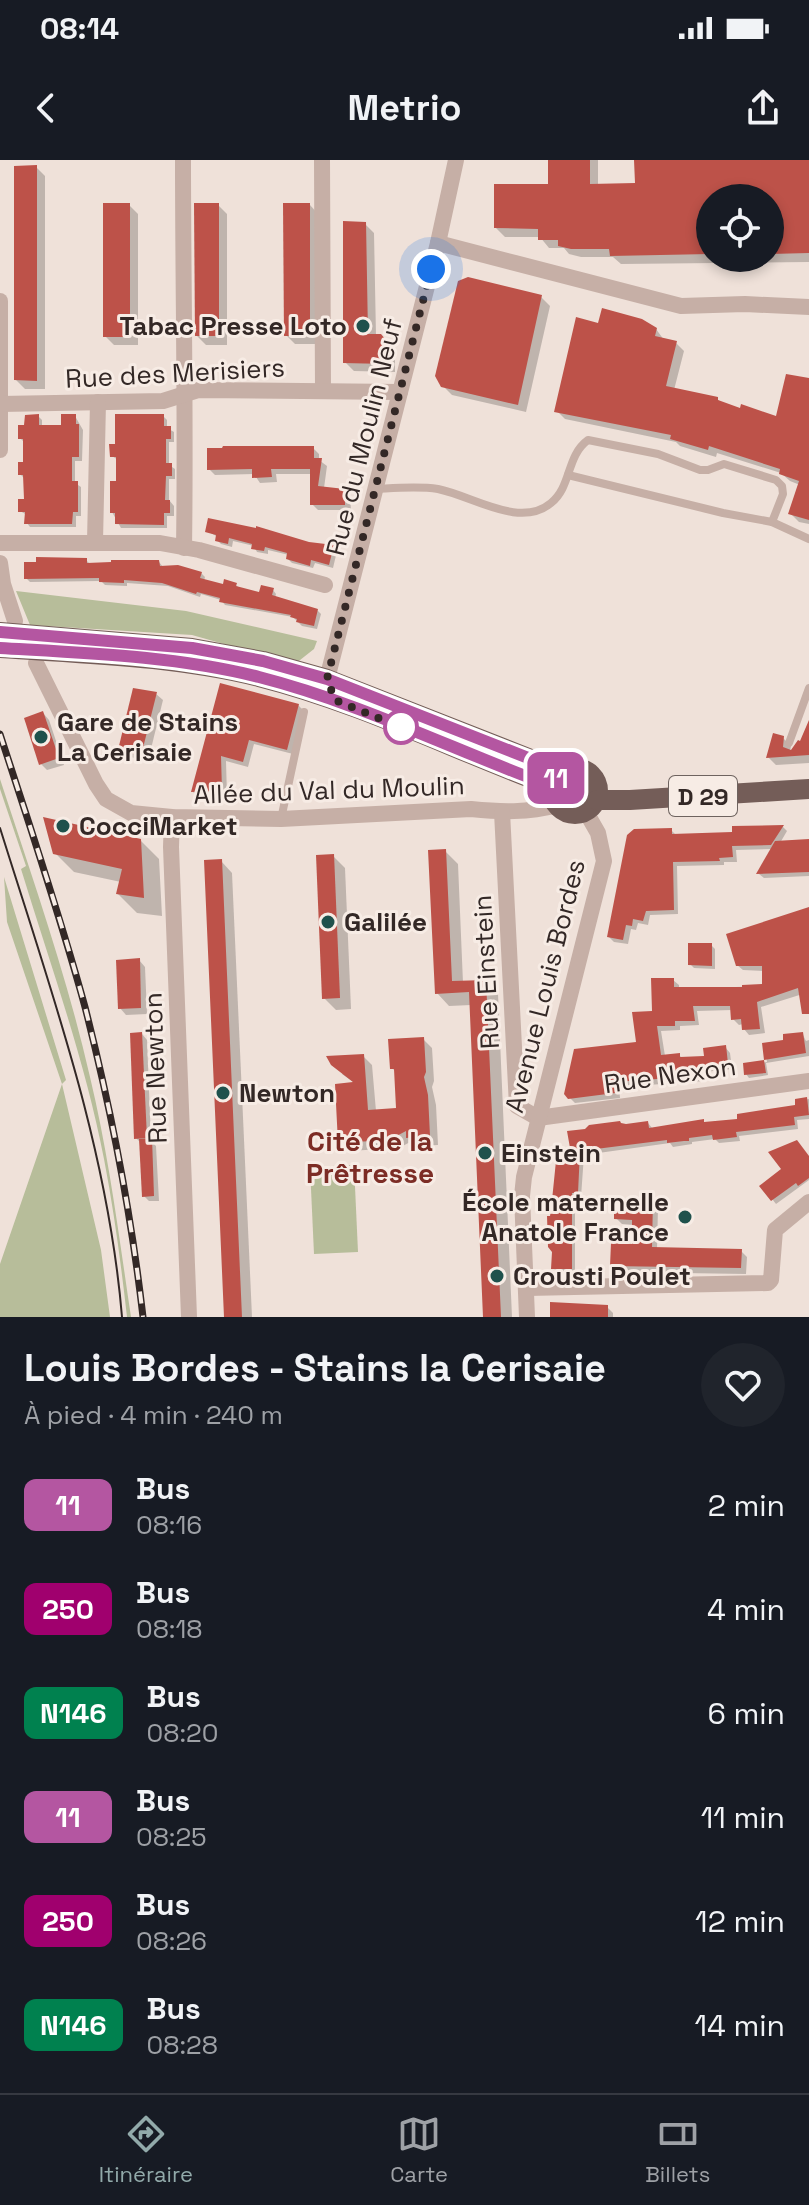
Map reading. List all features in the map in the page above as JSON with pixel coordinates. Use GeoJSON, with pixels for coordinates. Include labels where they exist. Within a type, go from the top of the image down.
{"type":"FeatureCollection","features":[{"type":"Feature","properties":{"kind":"main road"},"geometry":{"type":"LineString","coordinates":[[8,626],[38,649],[190,662],[259,677],[335,700],[556,789]]}},
{"type":"Feature","properties":{"kind":"main road"},"geometry":{"type":"LineString","coordinates":[[0,648],[192,648],[263,661],[327,679],[541,763],[556,789],[574,814],[592,806],[597,784],[588,772],[573,768],[556,789]]}},
{"type":"Feature","properties":{"kind":"main road","name":"D 29"},"geometry":{"type":"LineString","coordinates":[[592,806],[630,800],[809,789]]}},
{"type":"Feature","properties":{"kind":"street"},"geometry":{"type":"LineString","coordinates":[[183,160],[183,347],[187,394],[184,548]]}},
{"type":"Feature","properties":{"kind":"street"},"geometry":{"type":"LineString","coordinates":[[322,160],[323,391]]}},
{"type":"Feature","properties":{"kind":"street","name":"Rue du Moulin Neuf"},"geometry":{"type":"LineString","coordinates":[[327,679],[438,243],[456,160]]}},
{"type":"Feature","properties":{"kind":"street"},"geometry":{"type":"LineString","coordinates":[[438,243],[681,306],[745,304],[809,307]]}},
{"type":"Feature","properties":{"kind":"street"},"geometry":{"type":"LineString","coordinates":[[0,301],[0,450]]}},
{"type":"Feature","properties":{"kind":"street","name":"Rue des Merisiers"},"geometry":{"type":"LineString","coordinates":[[1,399],[163,401],[198,390],[400,392]]}},
{"type":"Feature","properties":{"kind":"street"},"geometry":{"type":"LineString","coordinates":[[95,542],[98,402]]}},
{"type":"Feature","properties":{"kind":"street"},"geometry":{"type":"LineString","coordinates":[[0,543],[160,543],[325,585]]}},
{"type":"Feature","properties":{"kind":"street"},"geometry":{"type":"LineString","coordinates":[[0,563],[8,626]]}},
{"type":"Feature","properties":{"kind":"street","name":"Allée du Val du Moulin"},"geometry":{"type":"LineString","coordinates":[[38,649],[96,784],[106,799],[131,813],[281,819],[471,809],[502,812],[540,810],[556,789]]}},
{"type":"Feature","properties":{"kind":"street"},"geometry":{"type":"LineString","coordinates":[[327,679],[335,700]]}},
{"type":"Feature","properties":{"kind":"street","name":"Avenue Louis Bordes"},"geometry":{"type":"LineString","coordinates":[[527,1317],[522,1196],[538,1118],[604,861],[592,806]]}},
{"type":"Feature","properties":{"kind":"street","name":"Rue Einstein"},"geometry":{"type":"LineString","coordinates":[[502,812],[517,1106],[538,1118]]}},
{"type":"Feature","properties":{"kind":"street","name":"Rue Newton"},"geometry":{"type":"LineString","coordinates":[[172,817],[189,1317]]}},
{"type":"Feature","properties":{"kind":"street","name":"Rue Nexon"},"geometry":{"type":"LineString","coordinates":[[538,1118],[809,1081]]}},
{"type":"Feature","properties":{"kind":"street"},"geometry":{"type":"LineString","coordinates":[[527,1288],[762,1284],[771,1280],[775,1230],[809,1202]]}},
{"type":"Feature","properties":{"kind":"lane"},"geometry":{"type":"LineString","coordinates":[[375,489],[438,489],[520,513],[535,512],[554,501],[562,492],[575,451],[588,440],[658,454],[700,470],[724,464],[776,480],[782,486],[783,494],[772,522]]}},
{"type":"Feature","properties":{"kind":"lane"},"geometry":{"type":"LineString","coordinates":[[568,475],[772,522],[809,539]]}},
{"type":"Feature","properties":{"kind":"lane"},"geometry":{"type":"LineString","coordinates":[[789,743],[809,688]]}},
{"type":"Feature","properties":{"kind":"lane"},"geometry":{"type":"LineString","coordinates":[[281,819],[304,712]]}},
{"type":"Feature","properties":{"kind":"green space"},"geometry":{"type":"Polygon","coordinates":[[[16,591],[186,611],[317,641],[314,649],[295,664],[192,635],[30,625],[16,591]]]}},
{"type":"Feature","properties":{"kind":"green space"},"geometry":{"type":"Polygon","coordinates":[[[0,779],[81,1039],[108,1167],[131,1317],[127,1317],[114,1218],[96,1122],[77,1049],[21,869],[26,866],[0,789],[0,779]]]}},
{"type":"Feature","properties":{"kind":"green space"},"geometry":{"type":"Polygon","coordinates":[[[4,877],[66,1080],[62,1084],[7,922],[4,877]]]}},
{"type":"Feature","properties":{"kind":"green space"},"geometry":{"type":"Polygon","coordinates":[[[62,1084],[101,1250],[110,1317],[0,1317],[0,1264],[62,1084]]]}},
{"type":"Feature","properties":{"kind":"green space"},"geometry":{"type":"Polygon","coordinates":[[[354,1165],[358,1252],[314,1254],[310,1167],[354,1165]]]}},
{"type":"Feature","properties":{"kind":"building"},"geometry":{"type":"Polygon","coordinates":[[[548,160],[590,160],[590,184],[635,183],[634,160],[809,160],[809,253],[784,254],[784,184],[696,184],[696,254],[610,256],[609,249],[571,249],[558,246],[558,240],[538,240],[538,229],[494,228],[494,184],[548,184],[548,160]]]}},
{"type":"Feature","properties":{"kind":"building"},"geometry":{"type":"Polygon","coordinates":[[[37,165],[37,381],[14,380],[14,166],[37,165]]]}},
{"type":"Feature","properties":{"kind":"building"},"geometry":{"type":"Polygon","coordinates":[[[103,203],[130,203],[130,337],[103,337],[103,203]]]}},
{"type":"Feature","properties":{"kind":"building"},"geometry":{"type":"Polygon","coordinates":[[[194,203],[219,203],[219,336],[195,336],[194,203]]]}},
{"type":"Feature","properties":{"kind":"building"},"geometry":{"type":"Polygon","coordinates":[[[283,203],[310,203],[310,336],[284,336],[283,203]]]}},
{"type":"Feature","properties":{"kind":"building"},"geometry":{"type":"Polygon","coordinates":[[[343,221],[366,222],[368,334],[381,334],[386,340],[387,364],[343,363],[343,221]]]}},
{"type":"Feature","properties":{"kind":"building"},"geometry":{"type":"Polygon","coordinates":[[[468,277],[542,295],[518,405],[441,387],[435,376],[458,281],[468,277]]]}},
{"type":"Feature","properties":{"kind":"building"},"geometry":{"type":"Polygon","coordinates":[[[602,308],[642,319],[657,328],[655,336],[677,341],[666,386],[718,397],[718,400],[740,408],[741,404],[776,416],[786,374],[809,378],[809,520],[788,514],[799,481],[779,474],[780,469],[709,446],[708,450],[670,439],[671,435],[554,412],[576,317],[598,323],[602,308]]]}},
{"type":"Feature","properties":{"kind":"building"},"geometry":{"type":"Polygon","coordinates":[[[39,414],[39,425],[61,425],[61,414],[76,414],[76,424],[79,424],[79,457],[72,457],[72,481],[78,481],[78,512],[73,512],[72,524],[24,524],[25,512],[18,512],[18,499],[24,499],[23,475],[18,475],[18,462],[23,462],[23,439],[18,439],[18,425],[24,425],[25,415],[39,414]]]}},
{"type":"Feature","properties":{"kind":"building"},"geometry":{"type":"Polygon","coordinates":[[[115,414],[164,414],[164,426],[171,426],[171,439],[166,439],[166,463],[172,463],[172,476],[166,476],[165,500],[170,500],[170,513],[164,513],[164,525],[115,524],[115,513],[110,513],[110,481],[116,481],[116,457],[110,457],[109,444],[115,444],[115,414]]]}},
{"type":"Feature","properties":{"kind":"building"},"geometry":{"type":"Polygon","coordinates":[[[314,446],[314,458],[322,458],[318,486],[345,489],[345,505],[310,505],[310,469],[271,469],[272,477],[252,478],[252,469],[207,470],[207,448],[314,446]]]}},
{"type":"Feature","properties":{"kind":"building"},"geometry":{"type":"Polygon","coordinates":[[[208,518],[334,545],[329,565],[311,560],[310,566],[286,559],[287,553],[265,547],[264,551],[251,549],[252,544],[229,538],[228,544],[215,541],[216,535],[205,532],[208,518]]]}},
{"type":"Feature","properties":{"kind":"building"},"geometry":{"type":"Polygon","coordinates":[[[36,557],[87,558],[87,563],[159,560],[160,566],[178,565],[202,572],[200,578],[223,584],[224,579],[259,592],[261,585],[274,588],[272,595],[318,609],[314,626],[296,622],[297,619],[291,615],[219,602],[220,598],[162,583],[99,582],[99,578],[24,579],[24,562],[36,562],[36,557]]]}},
{"type":"Feature","properties":{"kind":"building"},"geometry":{"type":"Polygon","coordinates":[[[220,683],[299,704],[287,750],[249,740],[243,762],[221,756],[222,791],[191,792],[220,683]]]}},
{"type":"Feature","properties":{"kind":"building"},"geometry":{"type":"Polygon","coordinates":[[[133,688],[157,692],[141,756],[118,750],[133,688]]]}},
{"type":"Feature","properties":{"kind":"building","name":"Gare de Stains La Cerisaie"},"geometry":{"type":"Polygon","coordinates":[[[43,711],[59,758],[39,765],[24,718],[43,711]]]}},
{"type":"Feature","properties":{"kind":"building"},"geometry":{"type":"Polygon","coordinates":[[[809,720],[809,755],[766,758],[773,733],[784,736],[783,747],[791,750],[800,741],[809,720]]]}},
{"type":"Feature","properties":{"kind":"building"},"geometry":{"type":"Polygon","coordinates":[[[43,817],[141,839],[144,898],[116,894],[122,869],[53,854],[43,817]]]}},
{"type":"Feature","properties":{"kind":"building"},"geometry":{"type":"Polygon","coordinates":[[[784,825],[771,845],[732,846],[733,857],[719,858],[720,861],[673,862],[674,910],[646,911],[643,921],[633,919],[632,926],[626,925],[623,940],[607,937],[627,835],[634,829],[672,828],[672,834],[732,832],[732,826],[784,825]]]}},
{"type":"Feature","properties":{"kind":"building"},"geometry":{"type":"Polygon","coordinates":[[[809,839],[809,872],[756,874],[775,841],[809,839]]]}},
{"type":"Feature","properties":{"kind":"building","name":"Einstein"},"geometry":{"type":"Polygon","coordinates":[[[446,849],[452,981],[486,980],[501,1317],[483,1317],[469,992],[435,994],[428,850],[446,849]]]}},
{"type":"Feature","properties":{"kind":"building","name":"Galilée"},"geometry":{"type":"Polygon","coordinates":[[[334,854],[340,998],[322,999],[316,855],[334,854]]]}},
{"type":"Feature","properties":{"kind":"building","name":"Newton"},"geometry":{"type":"Polygon","coordinates":[[[222,859],[242,1317],[224,1317],[204,860],[222,859]]]}},
{"type":"Feature","properties":{"kind":"building"},"geometry":{"type":"Polygon","coordinates":[[[809,907],[809,1014],[802,1014],[798,988],[757,1002],[760,1029],[742,1030],[741,1019],[731,1020],[730,1006],[693,1006],[695,1021],[675,1021],[675,1026],[657,1026],[661,1055],[680,1053],[680,1057],[704,1056],[703,1048],[726,1045],[728,1064],[700,1068],[701,1076],[614,1082],[615,1093],[568,1099],[564,1094],[574,1049],[636,1042],[632,1012],[652,1011],[651,978],[674,978],[674,987],[762,984],[762,966],[736,966],[726,934],[809,907]]]}},
{"type":"Feature","properties":{"kind":"building"},"geometry":{"type":"Polygon","coordinates":[[[688,943],[712,943],[712,966],[688,965],[688,943]]]}},
{"type":"Feature","properties":{"kind":"building"},"geometry":{"type":"Polygon","coordinates":[[[140,958],[141,1008],[118,1009],[116,960],[140,958]]]}},
{"type":"Feature","properties":{"kind":"building"},"geometry":{"type":"Polygon","coordinates":[[[142,1032],[147,1138],[134,1139],[130,1033],[142,1032]]]}},
{"type":"Feature","properties":{"kind":"building"},"geometry":{"type":"Polygon","coordinates":[[[803,1032],[806,1053],[764,1060],[762,1043],[783,1040],[783,1034],[803,1032]]]}},
{"type":"Feature","properties":{"kind":"building"},"geometry":{"type":"Polygon","coordinates":[[[424,1037],[424,1077],[430,1136],[406,1138],[406,1131],[389,1140],[338,1143],[335,1084],[353,1082],[331,1065],[326,1056],[364,1054],[368,1110],[396,1108],[394,1069],[390,1069],[388,1039],[424,1037]]]}},
{"type":"Feature","properties":{"kind":"building"},"geometry":{"type":"Polygon","coordinates":[[[764,1060],[766,1073],[744,1075],[743,1063],[764,1060]]]}},
{"type":"Feature","properties":{"kind":"building"},"geometry":{"type":"Polygon","coordinates":[[[807,1097],[809,1115],[794,1117],[795,1125],[736,1132],[737,1137],[713,1140],[712,1135],[689,1138],[689,1141],[667,1143],[667,1140],[580,1151],[578,1193],[572,1193],[572,1269],[551,1269],[547,1216],[550,1216],[551,1210],[557,1151],[570,1148],[567,1131],[620,1121],[626,1124],[648,1121],[649,1128],[704,1119],[704,1122],[737,1119],[737,1114],[795,1105],[795,1099],[807,1097]]]}},
{"type":"Feature","properties":{"kind":"building"},"geometry":{"type":"Polygon","coordinates":[[[152,1138],[154,1196],[142,1197],[139,1139],[152,1138]]]}},
{"type":"Feature","properties":{"kind":"building"},"geometry":{"type":"Polygon","coordinates":[[[797,1140],[809,1156],[809,1178],[798,1186],[796,1183],[771,1201],[759,1186],[781,1169],[768,1152],[797,1140]]]}},
{"type":"Feature","properties":{"kind":"building"},"geometry":{"type":"Polygon","coordinates":[[[653,1199],[652,1247],[742,1249],[741,1268],[610,1266],[611,1243],[632,1244],[632,1220],[614,1219],[614,1202],[633,1207],[653,1199]]]}},
{"type":"Feature","properties":{"kind":"building"},"geometry":{"type":"Polygon","coordinates":[[[550,1302],[608,1305],[608,1317],[550,1317],[550,1302]]]}},
{"type":"Feature","properties":{"kind":"tram line"},"geometry":{"type":"LineString","coordinates":[[0,828],[57,1008],[90,1130],[115,1254],[122,1317]]}},
{"type":"Feature","properties":{"kind":"railway"},"geometry":{"type":"LineString","coordinates":[[0,734],[85,1007],[112,1122],[143,1317]]}},
{"type":"Feature","properties":{"kind":"bus line","name":"11"},"geometry":{"type":"LineString","coordinates":[[0,632],[55,634],[192,648],[263,661],[327,679],[541,763],[559,774],[552,789],[327,697],[259,677],[190,662],[0,648]]}},
{"type":"Feature","properties":{"kind":"place","name":"Tabac Presse Loto"},"geometry":{"type":"Point","coordinates":[363,326]}},
{"type":"Feature","properties":{"kind":"place","name":"Gare de Stains La Cerisaie"},"geometry":{"type":"Point","coordinates":[41,737]}},
{"type":"Feature","properties":{"kind":"place","name":"CocciMarket"},"geometry":{"type":"Point","coordinates":[63,826]}},
{"type":"Feature","properties":{"kind":"place","name":"Galilée"},"geometry":{"type":"Point","coordinates":[328,922]}},
{"type":"Feature","properties":{"kind":"place","name":"Newton"},"geometry":{"type":"Point","coordinates":[223,1093]}},
{"type":"Feature","properties":{"kind":"place","name":"Einstein"},"geometry":{"type":"Point","coordinates":[485,1153]}},
{"type":"Feature","properties":{"kind":"place","name":"École maternelle Anatole France"},"geometry":{"type":"Point","coordinates":[685,1217]}},
{"type":"Feature","properties":{"kind":"place","name":"Crousti Poulet"},"geometry":{"type":"Point","coordinates":[497,1276]}},
{"type":"Feature","properties":{"kind":"district","name":"Cité de la Prêtresse"},"geometry":{"type":"Point","coordinates":[370,1157]}},
{"type":"Feature","properties":{"kind":"route"},"geometry":{"type":"LineString","coordinates":[[401,727],[335,700],[327,679],[431,269]]}}]}
